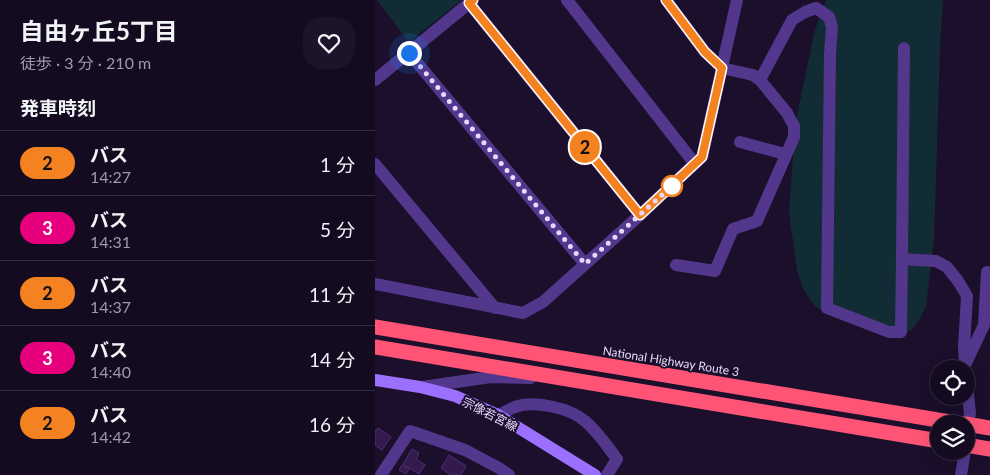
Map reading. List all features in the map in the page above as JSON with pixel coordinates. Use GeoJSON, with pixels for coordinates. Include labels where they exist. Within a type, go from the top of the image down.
{"type":"FeatureCollection","features":[{"type":"Feature","properties":{"kind":"highway","name":"National Highway Route 3"},"geometry":{"type":"LineString","coordinates":[[375,327],[930,418]]}},
{"type":"Feature","properties":{"kind":"highway"},"geometry":{"type":"LineString","coordinates":[[375,347],[930,439]]}},
{"type":"Feature","properties":{"kind":"highway"},"geometry":{"type":"LineString","coordinates":[[975,426],[990,428]]}},
{"type":"Feature","properties":{"kind":"highway"},"geometry":{"type":"LineString","coordinates":[[975,446],[990,449]]}},
{"type":"Feature","properties":{"kind":"main road","name":"宗像若宮線"},"geometry":{"type":"LineString","coordinates":[[375,380],[420,387],[455,396],[498,415],[595,475]]}},
{"type":"Feature","properties":{"kind":"street"},"geometry":{"type":"LineString","coordinates":[[567,0],[695,164]]}},
{"type":"Feature","properties":{"kind":"street"},"geometry":{"type":"LineString","coordinates":[[666,0],[705,52],[722,68],[753,75],[760,80],[787,113],[794,126],[794,137],[757,220],[733,229],[715,271],[676,264]]}},
{"type":"Feature","properties":{"kind":"street"},"geometry":{"type":"LineString","coordinates":[[375,284],[523,312],[543,302],[702,157],[737,0]]}},
{"type":"Feature","properties":{"kind":"street"},"geometry":{"type":"LineString","coordinates":[[375,80],[471,2],[640,215]]}},
{"type":"Feature","properties":{"kind":"street"},"geometry":{"type":"LineString","coordinates":[[760,80],[792,20],[816,8],[829,17],[832,27],[830,54],[827,308],[889,332],[901,332],[904,48]]}},
{"type":"Feature","properties":{"kind":"street"},"geometry":{"type":"LineString","coordinates":[[409,53],[585,264]]}},
{"type":"Feature","properties":{"kind":"street"},"geometry":{"type":"LineString","coordinates":[[741,142],[785,154]]}},
{"type":"Feature","properties":{"kind":"street"},"geometry":{"type":"LineString","coordinates":[[375,164],[495,308]]}},
{"type":"Feature","properties":{"kind":"street"},"geometry":{"type":"LineString","coordinates":[[902,259],[936,261],[947,268],[958,280],[967,296],[964,346],[965,360]]}},
{"type":"Feature","properties":{"kind":"street"},"geometry":{"type":"LineString","coordinates":[[970,360],[984,325],[987,272]]}},
{"type":"Feature","properties":{"kind":"street"},"geometry":{"type":"LineString","coordinates":[[420,387],[491,378],[571,379]]}},
{"type":"Feature","properties":{"kind":"street"},"geometry":{"type":"LineString","coordinates":[[498,415],[517,406],[541,404],[561,409],[583,420],[601,437],[617,459],[607,475]]}},
{"type":"Feature","properties":{"kind":"street"},"geometry":{"type":"LineString","coordinates":[[385,474],[410,431],[465,450],[509,475]]}},
{"type":"Feature","properties":{"kind":"street"},"geometry":{"type":"LineString","coordinates":[[961,475],[964,460]]}},
{"type":"Feature","properties":{"kind":"shaded area"},"geometry":{"type":"Polygon","coordinates":[[[377,0],[462,0],[409,42],[377,0]]]}},
{"type":"Feature","properties":{"kind":"shaded area"},"geometry":{"type":"Polygon","coordinates":[[[826,0],[943,0],[934,239],[926,306],[919,321],[912,329],[901,336],[860,327],[833,317],[816,307],[803,288],[797,270],[789,213],[795,125],[815,30],[826,0]]]}},
{"type":"Feature","properties":{"kind":"building"},"geometry":{"type":"Polygon","coordinates":[[[378,428],[391,437],[382,450],[375,445],[375,432],[378,428]]]}},
{"type":"Feature","properties":{"kind":"building"},"geometry":{"type":"Polygon","coordinates":[[[412,449],[419,453],[416,459],[425,465],[419,474],[403,464],[412,449]]]}},
{"type":"Feature","properties":{"kind":"building"},"geometry":{"type":"Polygon","coordinates":[[[449,455],[466,466],[461,475],[451,475],[441,468],[449,455]]]}},
{"type":"Feature","properties":{"kind":"building"},"geometry":{"type":"Polygon","coordinates":[[[402,465],[409,469],[406,474],[399,470],[402,465]]]}},
{"type":"Feature","properties":{"kind":"bus line","name":"2"},"geometry":{"type":"LineString","coordinates":[[473,0],[469,3],[640,215],[702,157],[722,68],[705,52],[666,0]]}},
{"type":"Feature","properties":{"kind":"route"},"geometry":{"type":"LineString","coordinates":[[409,53],[585,264],[672,186]]}}]}
